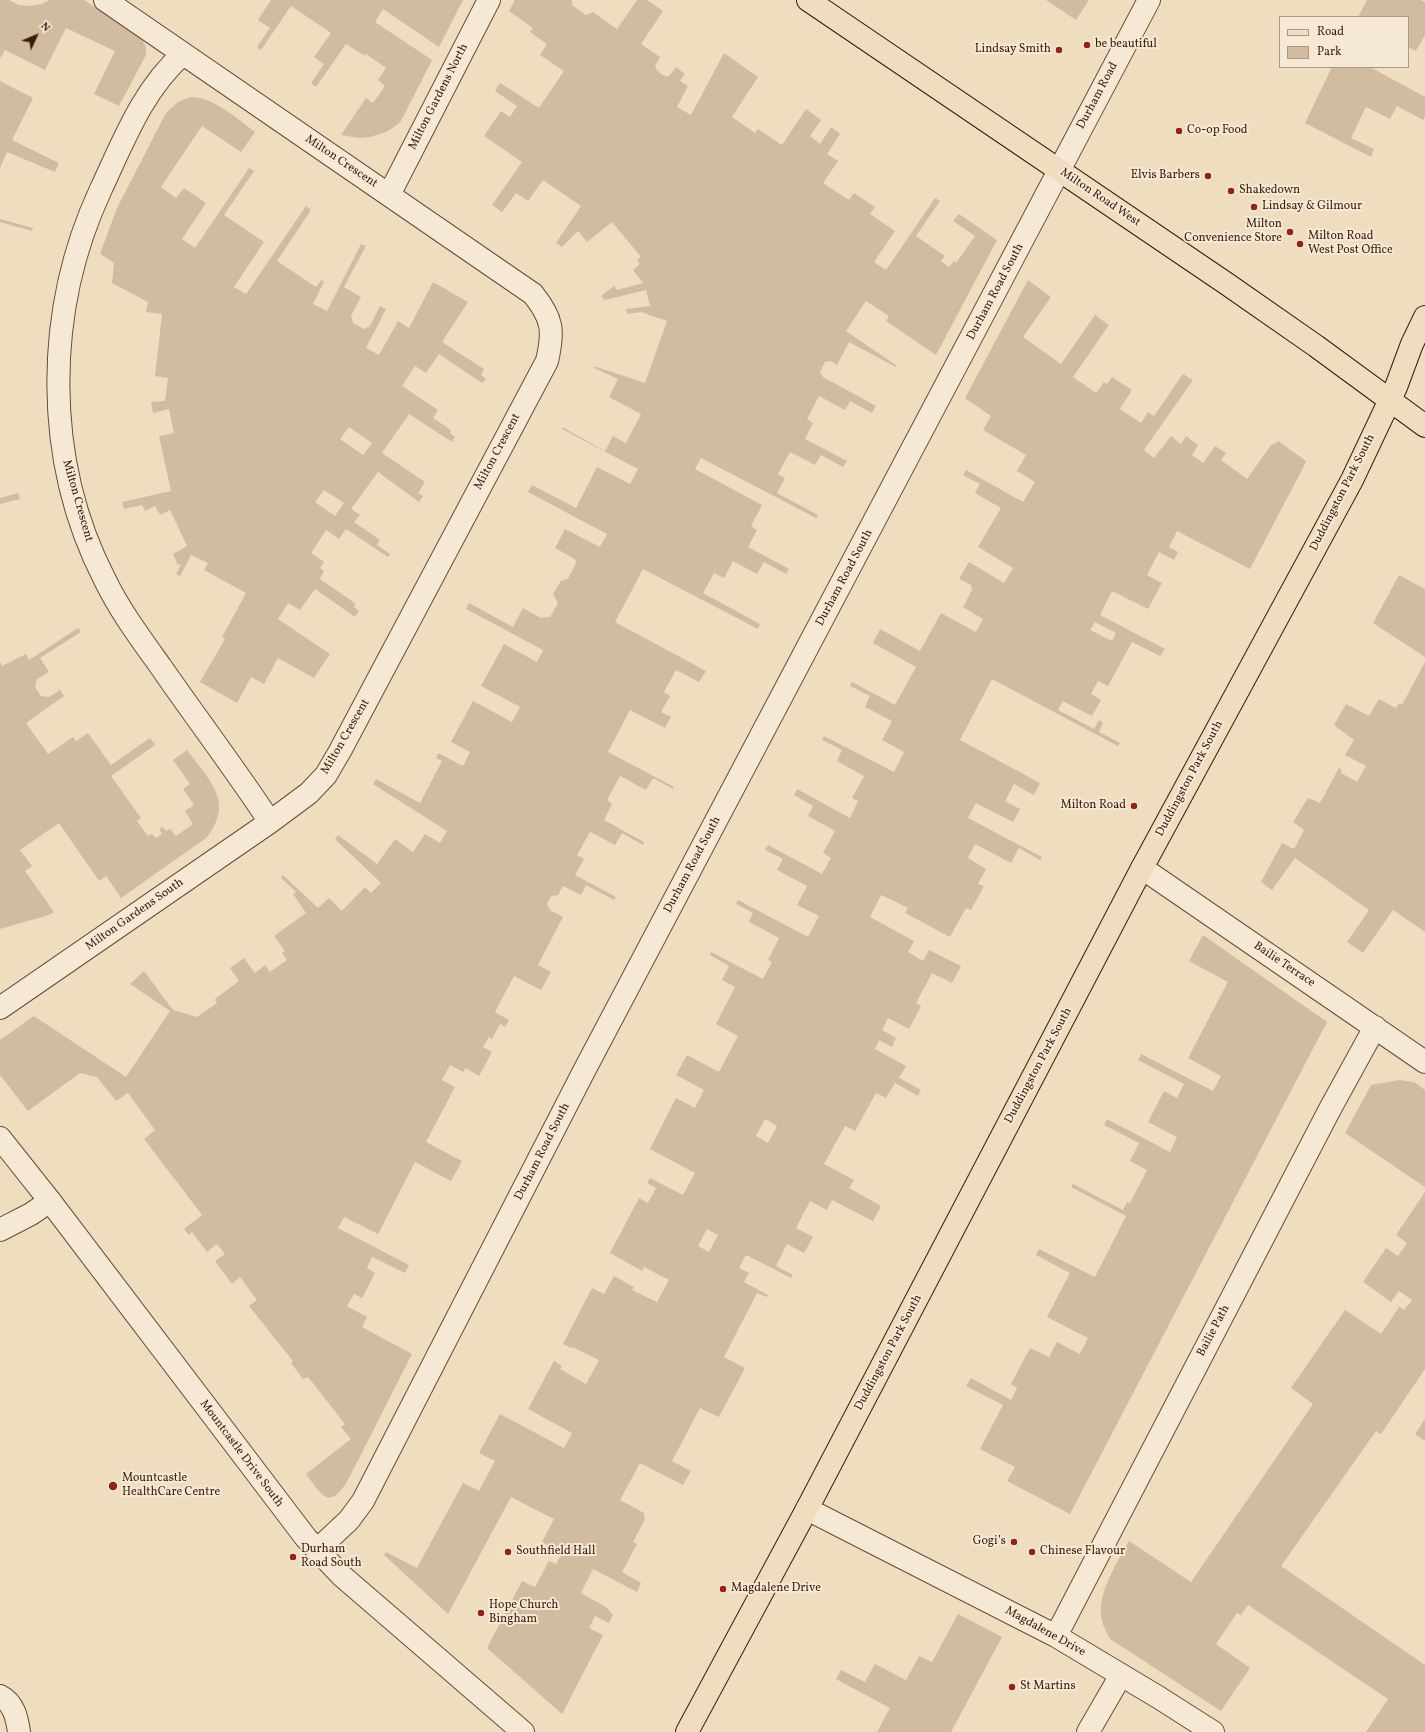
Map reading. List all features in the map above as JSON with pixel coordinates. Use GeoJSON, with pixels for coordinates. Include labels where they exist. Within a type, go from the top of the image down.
{"type":"FeatureCollection","features":[{"type":"Feature","properties":{"kind":"main road","name":"Milton Road West"},"geometry":{"type":"LineString","coordinates":[[808,0],[1227,284],[1390,399]]}},
{"type":"Feature","properties":{"kind":"main road","name":"Duddingston Park South"},"geometry":{"type":"LineString","coordinates":[[687,1732],[807,1509],[1142,868],[1352,480],[1390,399],[1425,317]]}},
{"type":"Feature","properties":{"kind":"main road"},"geometry":{"type":"LineString","coordinates":[[1390,399],[1425,426]]}},
{"type":"Feature","properties":{"kind":"street","name":"Milton Crescent"},"geometry":{"type":"LineString","coordinates":[[105,0],[533,294],[542,305],[551,327],[552,340],[547,361],[340,751],[326,775],[309,793],[270,822],[126,617],[104,580],[85,536],[72,491],[64,454],[60,422],[58,385],[60,334],[64,305],[76,255],[90,213],[136,115],[161,76],[183,54]]}},
{"type":"Feature","properties":{"kind":"street","name":"Milton Gardens North"},"geometry":{"type":"LineString","coordinates":[[390,195],[488,0]]}},
{"type":"Feature","properties":{"kind":"street","name":"Durham Road"},"geometry":{"type":"LineString","coordinates":[[1059,170],[1149,0]]}},
{"type":"Feature","properties":{"kind":"street","name":"Durham Road South"},"geometry":{"type":"LineString","coordinates":[[316,1550],[349,1520],[363,1501],[584,1071],[1059,170]]}},
{"type":"Feature","properties":{"kind":"street","name":"Milton Gardens South"},"geometry":{"type":"LineString","coordinates":[[0,1008],[270,822]]}},
{"type":"Feature","properties":{"kind":"street","name":"Bailie Terrace"},"geometry":{"type":"LineString","coordinates":[[1142,868],[1425,1062]]}},
{"type":"Feature","properties":{"kind":"street","name":"Bailie Path"},"geometry":{"type":"LineString","coordinates":[[1056,1636],[1330,1108],[1375,1027]]}},
{"type":"Feature","properties":{"kind":"street","name":"Mountcastle Drive South"},"geometry":{"type":"LineString","coordinates":[[0,1138],[50,1201],[296,1526],[316,1550],[342,1576],[523,1732]]}},
{"type":"Feature","properties":{"kind":"street"},"geometry":{"type":"LineString","coordinates":[[0,1230],[31,1214],[50,1201]]}},
{"type":"Feature","properties":{"kind":"street","name":"Magdalene Drive"},"geometry":{"type":"LineString","coordinates":[[807,1509],[1056,1636],[1213,1732]]}},
{"type":"Feature","properties":{"kind":"street"},"geometry":{"type":"LineString","coordinates":[[1088,1732],[1120,1675]]}},
{"type":"Feature","properties":{"kind":"street"},"geometry":{"type":"LineString","coordinates":[[0,1696],[14,1709],[19,1732]]}},
{"type":"Feature","properties":{"kind":"green space"},"geometry":{"type":"Polygon","coordinates":[[[0,0],[9,0],[19,5],[29,6],[42,4],[50,0],[84,0],[141,38],[146,47],[146,55],[119,106],[94,94],[115,51],[66,28],[45,70],[5,50],[0,59],[0,0]]]}},
{"type":"Feature","properties":{"kind":"green space"},"geometry":{"type":"Polygon","coordinates":[[[271,0],[463,0],[439,47],[383,9],[375,22],[432,60],[401,121],[386,132],[370,137],[359,138],[341,135],[366,98],[373,103],[385,86],[378,80],[386,68],[366,54],[365,56],[346,44],[316,87],[311,83],[324,64],[314,57],[331,33],[291,6],[261,50],[257,47],[270,28],[258,20],[271,0]]]}},
{"type":"Feature","properties":{"kind":"green space"},"geometry":{"type":"Polygon","coordinates":[[[515,0],[572,0],[572,5],[586,15],[593,12],[617,29],[637,0],[647,0],[663,11],[641,44],[660,57],[655,66],[660,74],[669,76],[676,67],[685,74],[680,81],[688,86],[677,107],[691,115],[724,53],[758,77],[732,117],[755,133],[758,129],[782,145],[806,109],[821,120],[810,136],[820,144],[831,127],[840,134],[827,154],[838,161],[823,183],[849,200],[854,193],[875,207],[870,214],[895,231],[874,262],[886,270],[935,198],[940,201],[916,236],[945,256],[941,261],[949,267],[954,261],[956,263],[975,236],[953,221],[959,214],[997,240],[936,355],[886,321],[889,316],[866,301],[846,331],[897,366],[896,367],[849,342],[837,365],[831,361],[825,362],[820,372],[823,377],[876,406],[872,413],[850,401],[845,410],[819,396],[807,419],[813,423],[805,439],[847,461],[843,467],[821,455],[815,465],[790,452],[778,474],[785,478],[777,493],[818,515],[816,518],[701,458],[695,469],[762,505],[751,526],[757,530],[748,547],[789,569],[786,574],[764,562],[757,574],[733,561],[724,578],[714,573],[703,593],[760,624],[758,629],[643,569],[615,622],[706,671],[699,682],[676,670],[664,692],[670,696],[661,712],[671,717],[665,728],[630,710],[608,752],[674,787],[673,789],[653,778],[646,790],[620,776],[607,800],[612,804],[604,820],[644,842],[643,845],[622,833],[615,845],[590,832],[577,855],[584,859],[575,875],[616,897],[614,900],[586,885],[581,895],[563,886],[558,895],[551,896],[547,904],[550,910],[563,917],[538,965],[551,972],[541,990],[514,976],[495,1012],[509,1020],[505,1027],[500,1024],[492,1039],[489,1037],[483,1047],[492,1052],[479,1076],[466,1068],[463,1072],[450,1065],[442,1080],[455,1087],[426,1142],[462,1161],[451,1181],[415,1162],[378,1234],[344,1217],[338,1228],[409,1265],[405,1273],[372,1257],[367,1268],[375,1273],[362,1298],[354,1294],[347,1306],[367,1317],[362,1327],[412,1354],[347,1482],[335,1496],[330,1497],[321,1493],[306,1474],[351,1439],[341,1427],[345,1424],[308,1377],[303,1379],[291,1363],[293,1361],[249,1306],[257,1300],[240,1277],[232,1284],[215,1261],[225,1254],[217,1244],[207,1252],[192,1232],[189,1235],[184,1229],[202,1215],[144,1139],[155,1130],[128,1093],[116,1101],[97,1077],[80,1073],[28,1111],[0,1075],[0,1040],[34,1016],[126,1077],[170,1011],[130,984],[144,971],[173,1010],[197,1017],[217,1003],[215,999],[239,981],[230,968],[244,958],[255,973],[265,965],[270,972],[287,960],[282,953],[285,951],[274,936],[306,913],[293,894],[296,892],[281,878],[283,875],[318,908],[329,898],[342,911],[365,887],[371,893],[381,883],[335,839],[338,835],[377,864],[395,839],[413,852],[425,834],[440,843],[447,831],[373,784],[376,779],[420,803],[442,761],[436,758],[438,753],[463,766],[470,752],[451,742],[473,701],[512,722],[520,707],[481,686],[504,644],[537,662],[543,650],[466,609],[469,603],[513,627],[523,608],[541,618],[550,617],[558,603],[553,594],[561,581],[568,579],[576,561],[555,548],[565,529],[600,547],[607,534],[528,492],[532,485],[576,508],[597,467],[630,484],[638,469],[562,429],[562,427],[605,451],[613,436],[626,443],[641,414],[609,397],[618,379],[594,368],[594,366],[645,383],[667,321],[641,312],[627,314],[626,309],[650,306],[646,290],[605,300],[601,296],[614,286],[617,290],[643,283],[633,270],[640,264],[637,260],[641,257],[612,222],[587,242],[578,231],[562,247],[556,243],[581,206],[543,180],[528,201],[516,193],[502,212],[492,205],[522,162],[484,136],[501,111],[510,117],[517,106],[495,91],[500,83],[539,108],[564,71],[540,55],[547,44],[530,32],[533,28],[509,11],[515,0]]]}},
{"type":"Feature","properties":{"kind":"green space"},"geometry":{"type":"Polygon","coordinates":[[[1046,0],[1089,0],[1076,20],[1046,0]]]}},
{"type":"Feature","properties":{"kind":"green space"},"geometry":{"type":"Polygon","coordinates":[[[1367,0],[1421,0],[1425,2],[1425,35],[1416,51],[1409,48],[1409,16],[1359,16],[1367,0]]]}},
{"type":"Feature","properties":{"kind":"green space"},"geometry":{"type":"Polygon","coordinates":[[[1332,68],[1372,68],[1425,97],[1425,117],[1423,120],[1397,106],[1390,119],[1366,107],[1351,138],[1374,149],[1371,157],[1305,123],[1332,68]]]}},
{"type":"Feature","properties":{"kind":"green space"},"geometry":{"type":"Polygon","coordinates":[[[0,81],[33,98],[12,140],[59,163],[55,172],[7,152],[0,168],[0,81]]]}},
{"type":"Feature","properties":{"kind":"green space"},"geometry":{"type":"Polygon","coordinates":[[[190,97],[207,100],[233,115],[255,132],[241,152],[202,126],[161,187],[176,198],[184,188],[206,203],[182,239],[195,248],[249,168],[254,171],[224,215],[264,242],[234,287],[246,294],[306,206],[311,210],[277,261],[316,287],[321,280],[324,282],[313,304],[327,311],[361,244],[366,246],[344,287],[361,297],[351,316],[353,323],[364,329],[370,326],[380,306],[386,309],[366,348],[379,355],[398,321],[409,328],[433,282],[468,302],[442,342],[484,369],[481,375],[486,379],[482,383],[439,354],[426,373],[415,366],[402,386],[438,410],[433,418],[451,430],[450,433],[455,437],[452,442],[409,414],[382,453],[425,482],[418,493],[423,496],[419,502],[378,472],[351,509],[360,515],[354,522],[380,540],[377,545],[390,554],[388,557],[346,529],[339,539],[326,530],[311,553],[324,562],[320,568],[324,571],[320,579],[356,604],[354,607],[359,611],[355,617],[315,589],[300,610],[288,603],[278,619],[330,654],[314,678],[278,658],[264,684],[251,677],[237,703],[200,682],[225,639],[222,637],[246,593],[204,570],[208,563],[191,555],[180,576],[176,574],[181,564],[178,565],[173,554],[187,546],[170,510],[160,515],[155,506],[145,511],[142,505],[124,509],[122,502],[171,491],[159,436],[174,433],[169,409],[153,413],[151,402],[165,401],[168,378],[155,376],[162,314],[146,312],[148,302],[112,283],[114,263],[100,254],[117,208],[166,113],[178,102],[190,97]],[[349,427],[340,439],[363,455],[372,443],[349,427]],[[324,490],[315,502],[335,516],[344,503],[324,490]]]}},
{"type":"Feature","properties":{"kind":"green space"},"geometry":{"type":"Polygon","coordinates":[[[0,219],[33,228],[32,231],[0,222],[0,219]]]}},
{"type":"Feature","properties":{"kind":"green space"},"geometry":{"type":"Polygon","coordinates":[[[1028,280],[1051,297],[1023,337],[1061,364],[1095,315],[1109,325],[1073,377],[1096,393],[1104,382],[1107,384],[1112,377],[1132,390],[1120,409],[1141,423],[1148,412],[1154,416],[1183,374],[1193,380],[1144,450],[1154,458],[1171,436],[1181,444],[1186,436],[1198,445],[1192,455],[1203,463],[1215,446],[1226,453],[1221,460],[1247,479],[1271,445],[1278,441],[1306,461],[1250,569],[1177,531],[1169,547],[1178,552],[1174,560],[1159,552],[1147,575],[1162,583],[1148,609],[1112,591],[1100,615],[1165,649],[1160,656],[1132,642],[1108,686],[1098,681],[1091,694],[1101,700],[1092,716],[1063,701],[1058,710],[1094,729],[1099,720],[1103,723],[1099,732],[1120,743],[1118,746],[992,679],[960,740],[1040,783],[1034,795],[1014,784],[1005,801],[1020,809],[1013,822],[976,803],[968,818],[1042,857],[1040,860],[1019,848],[1011,863],[975,844],[968,858],[986,869],[978,884],[984,886],[971,910],[966,908],[950,937],[905,913],[908,908],[881,895],[870,917],[914,941],[908,952],[923,961],[929,950],[961,966],[952,983],[932,973],[916,1003],[921,1006],[909,1029],[888,1018],[882,1030],[896,1038],[892,1047],[879,1040],[875,1049],[906,1066],[899,1078],[921,1090],[918,1096],[895,1083],[886,1098],[876,1093],[855,1131],[845,1126],[824,1164],[854,1180],[849,1188],[881,1206],[873,1221],[832,1200],[827,1210],[810,1201],[796,1228],[813,1237],[804,1253],[787,1244],[776,1266],[793,1275],[791,1278],[746,1255],[739,1268],[749,1273],[744,1282],[768,1295],[767,1297],[757,1293],[724,1357],[745,1368],[719,1417],[700,1408],[672,1461],[691,1471],[683,1485],[640,1463],[620,1500],[644,1513],[645,1519],[633,1542],[637,1544],[622,1572],[641,1583],[637,1592],[593,1569],[581,1593],[606,1607],[613,1615],[609,1623],[595,1616],[589,1628],[603,1635],[562,1714],[487,1648],[522,1581],[535,1587],[549,1561],[556,1564],[562,1553],[542,1542],[554,1519],[511,1497],[448,1614],[384,1555],[386,1552],[417,1568],[463,1483],[479,1491],[495,1461],[479,1453],[500,1414],[564,1448],[572,1433],[528,1409],[554,1361],[562,1366],[560,1369],[586,1384],[599,1360],[563,1344],[592,1288],[604,1294],[614,1276],[634,1287],[632,1290],[657,1302],[669,1280],[644,1267],[642,1271],[610,1253],[639,1198],[648,1203],[656,1188],[647,1183],[650,1178],[683,1195],[695,1173],[650,1149],[676,1098],[695,1108],[704,1090],[676,1075],[687,1055],[719,1072],[738,1036],[716,1024],[735,987],[722,980],[729,966],[710,955],[711,952],[763,979],[772,962],[768,960],[779,938],[749,922],[753,913],[736,904],[738,900],[808,937],[819,916],[797,905],[807,886],[777,870],[783,859],[765,850],[768,845],[822,874],[831,858],[823,853],[835,831],[808,816],[813,806],[794,795],[797,789],[850,818],[858,801],[852,798],[864,776],[837,761],[842,750],[822,740],[824,736],[894,772],[904,752],[882,740],[892,721],[865,707],[870,696],[850,686],[852,682],[895,705],[916,667],[873,643],[880,629],[920,651],[941,613],[976,632],[983,619],[963,607],[972,590],[971,585],[959,579],[969,562],[1004,583],[1013,568],[978,547],[1001,508],[975,493],[980,484],[963,475],[966,470],[1023,502],[1035,482],[1017,471],[1026,455],[983,430],[991,416],[965,398],[1028,280]],[[1095,622],[1090,630],[1112,641],[1116,633],[1095,622]],[[765,1119],[756,1136],[768,1143],[777,1126],[765,1119]],[[707,1229],[698,1246],[709,1252],[718,1235],[707,1229]]]}},
{"type":"Feature","properties":{"kind":"green space"},"geometry":{"type":"Polygon","coordinates":[[[18,493],[20,499],[0,504],[0,498],[18,493]]]}},
{"type":"Feature","properties":{"kind":"green space"},"geometry":{"type":"Polygon","coordinates":[[[1399,575],[1425,589],[1425,657],[1373,623],[1399,575]]]}},
{"type":"Feature","properties":{"kind":"green space"},"geometry":{"type":"Polygon","coordinates":[[[78,628],[81,632],[40,658],[49,672],[37,679],[35,687],[41,696],[49,697],[60,690],[64,696],[26,723],[48,754],[73,737],[76,741],[88,733],[111,765],[150,738],[155,745],[111,776],[141,818],[137,821],[148,836],[152,834],[156,838],[162,834],[159,829],[163,827],[166,831],[170,829],[176,836],[193,824],[185,811],[194,805],[183,789],[190,784],[173,760],[187,750],[216,791],[219,802],[219,813],[215,825],[206,838],[121,898],[106,876],[99,881],[59,823],[20,850],[32,866],[25,871],[54,912],[49,915],[0,929],[0,662],[2,666],[26,654],[29,660],[78,628]]]}},
{"type":"Feature","properties":{"kind":"green space"},"geometry":{"type":"Polygon","coordinates":[[[1425,662],[1425,932],[1393,910],[1363,953],[1347,942],[1369,910],[1295,858],[1272,890],[1261,882],[1282,843],[1294,849],[1304,830],[1293,822],[1308,798],[1320,803],[1339,768],[1342,770],[1341,773],[1357,782],[1366,766],[1345,755],[1354,740],[1334,725],[1346,704],[1369,716],[1379,699],[1396,708],[1399,703],[1402,705],[1425,662]]]}},
{"type":"Feature","properties":{"kind":"green space"},"geometry":{"type":"Polygon","coordinates":[[[1203,935],[1327,1022],[1070,1514],[1007,1481],[1015,1467],[980,1449],[1003,1405],[966,1386],[971,1378],[1011,1400],[1017,1388],[1011,1384],[1030,1348],[1049,1357],[1057,1342],[1080,1354],[1088,1338],[1047,1317],[1070,1273],[1036,1255],[1039,1249],[1095,1277],[1126,1216],[1071,1187],[1073,1184],[1123,1210],[1127,1202],[1130,1203],[1147,1170],[1130,1161],[1139,1143],[1104,1125],[1107,1119],[1170,1152],[1177,1137],[1148,1122],[1164,1091],[1177,1098],[1184,1084],[1138,1060],[1141,1054],[1213,1091],[1221,1076],[1188,1058],[1228,982],[1189,961],[1203,935]]]}},
{"type":"Feature","properties":{"kind":"green space"},"geometry":{"type":"Polygon","coordinates":[[[1400,1080],[1414,1082],[1425,1090],[1425,1187],[1345,1133],[1371,1085],[1400,1080]]]}},
{"type":"Feature","properties":{"kind":"green space"},"geometry":{"type":"Polygon","coordinates":[[[1425,1192],[1425,1369],[1381,1434],[1376,1431],[1281,1566],[1425,1665],[1425,1732],[1366,1732],[1388,1699],[1248,1605],[1241,1615],[1237,1613],[1216,1644],[1250,1668],[1221,1711],[1110,1639],[1103,1625],[1101,1616],[1101,1607],[1106,1587],[1129,1541],[1191,1582],[1313,1404],[1291,1388],[1345,1310],[1381,1334],[1399,1307],[1404,1310],[1412,1300],[1399,1291],[1391,1302],[1363,1282],[1386,1248],[1398,1256],[1407,1243],[1396,1235],[1425,1192]]]}},
{"type":"Feature","properties":{"kind":"green space"},"geometry":{"type":"Polygon","coordinates":[[[1425,1419],[1425,1441],[1415,1434],[1425,1419]]]}},
{"type":"Feature","properties":{"kind":"green space"},"geometry":{"type":"Polygon","coordinates":[[[958,1614],[1002,1637],[951,1732],[877,1732],[890,1708],[836,1679],[841,1670],[865,1682],[875,1664],[906,1680],[919,1656],[932,1662],[958,1614]]]}},
{"type":"Feature","properties":{"kind":"place","name":"be beautiful"},"geometry":{"type":"Point","coordinates":[1087,45]}},
{"type":"Feature","properties":{"kind":"place","name":"Lindsay Smith"},"geometry":{"type":"Point","coordinates":[1059,50]}},
{"type":"Feature","properties":{"kind":"place","name":"Co-op Food"},"geometry":{"type":"Point","coordinates":[1179,131]}},
{"type":"Feature","properties":{"kind":"place","name":"Elvis Barbers"},"geometry":{"type":"Point","coordinates":[1208,176]}},
{"type":"Feature","properties":{"kind":"place","name":"Shakedown"},"geometry":{"type":"Point","coordinates":[1231,191]}},
{"type":"Feature","properties":{"kind":"place","name":"Lindsay & Gilmour"},"geometry":{"type":"Point","coordinates":[1254,207]}},
{"type":"Feature","properties":{"kind":"place","name":"Milton Convenience Store"},"geometry":{"type":"Point","coordinates":[1290,232]}},
{"type":"Feature","properties":{"kind":"place","name":"Milton Road West Post Office"},"geometry":{"type":"Point","coordinates":[1300,244]}},
{"type":"Feature","properties":{"kind":"place","name":"Milton Road"},"geometry":{"type":"Point","coordinates":[1134,806]}},
{"type":"Feature","properties":{"kind":"place","name":"Mountcastle HealthCare Centre"},"geometry":{"type":"Point","coordinates":[113,1486]}},
{"type":"Feature","properties":{"kind":"place","name":"Gogi’s"},"geometry":{"type":"Point","coordinates":[1014,1542]}},
{"type":"Feature","properties":{"kind":"place","name":"Southfield Hall"},"geometry":{"type":"Point","coordinates":[508,1552]}},
{"type":"Feature","properties":{"kind":"place","name":"Chinese Flavour"},"geometry":{"type":"Point","coordinates":[1032,1552]}},
{"type":"Feature","properties":{"kind":"place","name":"Durham Road South"},"geometry":{"type":"Point","coordinates":[293,1557]}},
{"type":"Feature","properties":{"kind":"place","name":"Magdalene Drive"},"geometry":{"type":"Point","coordinates":[723,1589]}},
{"type":"Feature","properties":{"kind":"place","name":"Hope Church Bingham"},"geometry":{"type":"Point","coordinates":[481,1613]}},
{"type":"Feature","properties":{"kind":"place","name":"St Martins"},"geometry":{"type":"Point","coordinates":[1012,1687]}}]}
